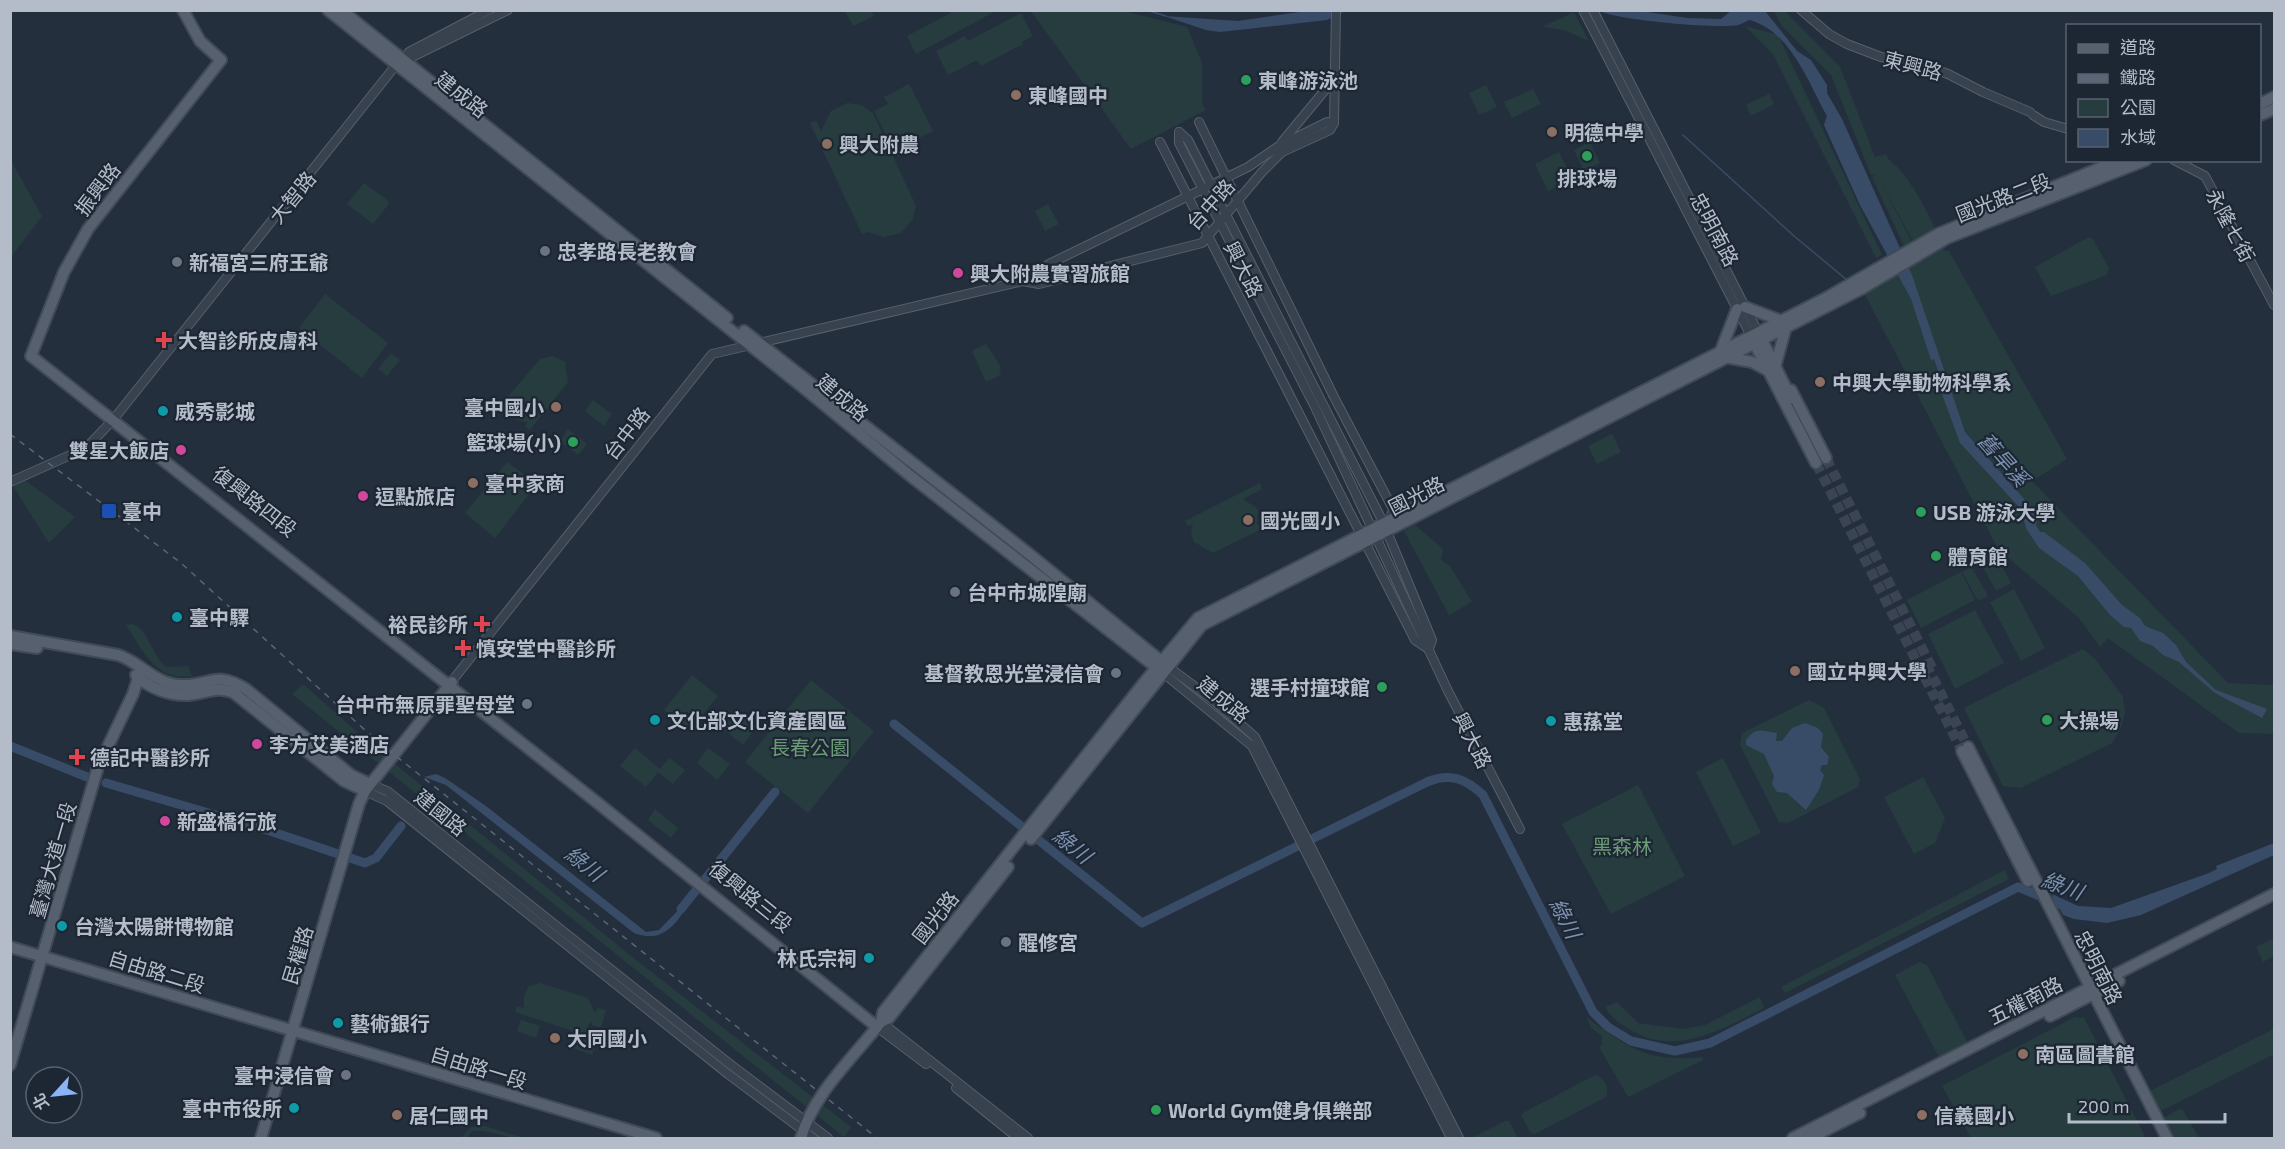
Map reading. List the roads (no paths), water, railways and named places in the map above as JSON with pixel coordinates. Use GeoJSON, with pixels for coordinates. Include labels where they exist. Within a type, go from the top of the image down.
{"type":"FeatureCollection","features":[{"type":"Feature","properties":{"kind":"main road","name":"振興路"},"geometry":{"type":"LineString","coordinates":[[33,353],[64,272],[88,230],[221,60],[200,41],[183,10]]}},
{"type":"Feature","properties":{"kind":"main road","name":"建成路"},"geometry":{"type":"LineString","coordinates":[[328,10],[400,63],[755,344],[1028,553],[1161,667]]}},
{"type":"Feature","properties":{"kind":"main road","name":"建成路"},"geometry":{"type":"LineString","coordinates":[[341,10],[400,63]]}},
{"type":"Feature","properties":{"kind":"main road","name":"國光路二段"},"geometry":{"type":"LineString","coordinates":[[1908,257],[1943,231],[2115,162]]}},
{"type":"Feature","properties":{"kind":"main road","name":"國光路二段"},"geometry":{"type":"LineString","coordinates":[[1908,257],[1947,238],[2141,162]]}},
{"type":"Feature","properties":{"kind":"main road","name":"國光路"},"geometry":{"type":"LineString","coordinates":[[803,1131],[819,1100],[879,1024],[883,1012],[1029,834],[1161,667],[1202,625],[1382,527],[1784,324],[1908,257]]}},
{"type":"Feature","properties":{"kind":"main road"},"geometry":{"type":"LineString","coordinates":[[1741,308],[1784,324],[1772,369],[1723,354],[1741,308]]}},
{"type":"Feature","properties":{"kind":"main road","name":"忠明南路"},"geometry":{"type":"LineString","coordinates":[[1756,337],[1819,462]]}},
{"type":"Feature","properties":{"kind":"main road","name":"復興路四段"},"geometry":{"type":"LineString","coordinates":[[33,353],[450,684]]}},
{"type":"Feature","properties":{"kind":"main road","name":"建國路"},"geometry":{"type":"LineString","coordinates":[[10,636],[118,654],[129,659],[154,688],[173,694],[188,695],[217,689],[234,693],[344,781],[368,788]]}},
{"type":"Feature","properties":{"kind":"main road","name":"建國路"},"geometry":{"type":"LineString","coordinates":[[10,644],[121,662],[140,674]]}},
{"type":"Feature","properties":{"kind":"main road","name":"臺灣大道一段"},"geometry":{"type":"LineString","coordinates":[[10,1065],[97,771],[140,674]]}},
{"type":"Feature","properties":{"kind":"main road","name":"台中路"},"geometry":{"type":"LineString","coordinates":[[368,788],[450,684]]}},
{"type":"Feature","properties":{"kind":"main road","name":"復興路三段"},"geometry":{"type":"LineString","coordinates":[[450,684],[879,1024]]}},
{"type":"Feature","properties":{"kind":"main road","name":"忠明南路"},"geometry":{"type":"LineString","coordinates":[[2159,1138],[2088,993],[2052,914],[1965,749],[2004,843],[2016,859],[2028,869],[2037,898],[2088,993],[2167,1138]]}},
{"type":"Feature","properties":{"kind":"main road","name":"民權路"},"geometry":{"type":"LineString","coordinates":[[261,1138],[292,1030],[368,788]]}},
{"type":"Feature","properties":{"kind":"main road","name":"五權南路"},"geometry":{"type":"LineString","coordinates":[[1809,1138],[2274,894]]}},
{"type":"Feature","properties":{"kind":"main road","name":"五權南路"},"geometry":{"type":"LineString","coordinates":[[1793,1138],[2274,902]]}},
{"type":"Feature","properties":{"kind":"main road","name":"自由路二段"},"geometry":{"type":"LineString","coordinates":[[10,947],[292,1030]]}},
{"type":"Feature","properties":{"kind":"main road","name":"自由路一段"},"geometry":{"type":"LineString","coordinates":[[292,1030],[656,1138]]}},
{"type":"Feature","properties":{"kind":"street","name":"大智路"},"geometry":{"type":"LineString","coordinates":[[10,482],[86,448],[116,417],[409,52],[489,10]]}},
{"type":"Feature","properties":{"kind":"street","name":"大智路"},"geometry":{"type":"LineString","coordinates":[[400,63],[508,10]]}},
{"type":"Feature","properties":{"kind":"street"},"geometry":{"type":"LineString","coordinates":[[1334,123],[1336,10]]}},
{"type":"Feature","properties":{"kind":"street","name":"忠明南路"},"geometry":{"type":"LineString","coordinates":[[1583,10],[1756,337]]}},
{"type":"Feature","properties":{"kind":"street","name":"忠明南路"},"geometry":{"type":"LineString","coordinates":[[1593,10],[1741,308]]}},
{"type":"Feature","properties":{"kind":"street","name":"東興路"},"geometry":{"type":"LineString","coordinates":[[1801,10],[1829,34],[1847,44],[1881,57],[1923,64],[2031,113],[2044,122],[2066,129]]}},
{"type":"Feature","properties":{"kind":"street","name":"台中路"},"geometry":{"type":"LineString","coordinates":[[1279,146],[1335,78]]}},
{"type":"Feature","properties":{"kind":"street","name":"興大路"},"geometry":{"type":"LineString","coordinates":[[1199,122],[1334,397],[1393,509],[1382,527]]}},
{"type":"Feature","properties":{"kind":"street","name":"台中路"},"geometry":{"type":"LineString","coordinates":[[450,684],[708,358],[715,353],[1023,281],[1042,268],[1227,178],[1279,146],[1327,122],[1334,123],[1330,130],[1282,152],[1238,200],[1209,238],[1183,249],[1039,284],[1023,281]]}},
{"type":"Feature","properties":{"kind":"street","name":"興大路"},"geometry":{"type":"LineString","coordinates":[[1382,527],[1203,190],[1179,143],[1179,132],[1188,140],[1227,215],[1382,527],[1432,640],[1428,649]]}},
{"type":"Feature","properties":{"kind":"street","name":"興大路"},"geometry":{"type":"LineString","coordinates":[[1160,142],[1415,640],[1428,649],[1521,829]]}},
{"type":"Feature","properties":{"kind":"street","name":"永隆七街"},"geometry":{"type":"LineString","coordinates":[[2178,162],[2205,176],[2274,306]]}},
{"type":"Feature","properties":{"kind":"street","name":"建成路"},"geometry":{"type":"LineString","coordinates":[[1161,667],[1252,746],[1308,849]]}},
{"type":"Feature","properties":{"kind":"street","name":"建國路"},"geometry":{"type":"LineString","coordinates":[[368,788],[387,791],[803,1131]]}},
{"type":"Feature","properties":{"kind":"street"},"geometry":{"type":"LineString","coordinates":[[1308,849],[1451,1138]]}},
{"type":"Feature","properties":{"kind":"street"},"geometry":{"type":"LineString","coordinates":[[1308,849],[1459,1138]]}},
{"type":"Feature","properties":{"kind":"street","name":"復興路三段"},"geometry":{"type":"LineString","coordinates":[[879,1024],[1018,1138]]}},
{"type":"Feature","properties":{"kind":"street","name":"復興路三段"},"geometry":{"type":"LineString","coordinates":[[879,1024],[1028,1138]]}},
{"type":"Feature","properties":{"kind":"street"},"geometry":{"type":"LineString","coordinates":[[803,1131],[813,1138]]}},
{"type":"Feature","properties":{"kind":"street"},"geometry":{"type":"LineString","coordinates":[[803,1131],[828,1138]]}},
{"type":"Feature","properties":{"kind":"water","name":"舊旱溪"},"geometry":{"type":"Polygon","coordinates":[[[1634,10],[1687,18],[1721,19],[1731,11],[1765,11],[1797,51],[1811,60],[1827,85],[1827,93],[1842,119],[1912,275],[1965,432],[2024,499],[2037,520],[2036,525],[2040,532],[2044,532],[2085,563],[2122,605],[2140,618],[2145,626],[2163,633],[2176,645],[2186,662],[2216,690],[2267,709],[2262,718],[2215,693],[2179,662],[2140,641],[2131,628],[2124,627],[2110,615],[2078,576],[2039,548],[2027,530],[2019,507],[1960,443],[1942,394],[1944,388],[1934,359],[1931,360],[1911,299],[1860,205],[1824,125],[1827,116],[1797,60],[1777,35],[1750,20],[1738,25],[1726,26],[1689,25],[1626,18],[1600,11],[1634,10]]]}},
{"type":"Feature","properties":{"kind":"water"},"geometry":{"type":"Polygon","coordinates":[[[1306,11],[1345,11],[1327,20],[1220,32],[1206,30],[1164,16],[1238,21],[1306,11]]]}},
{"type":"Feature","properties":{"kind":"water"},"geometry":{"type":"Polygon","coordinates":[[[1805,723],[1818,728],[1823,734],[1821,747],[1829,757],[1827,765],[1822,765],[1820,770],[1824,775],[1819,790],[1806,810],[1787,793],[1777,792],[1772,784],[1774,776],[1764,754],[1746,745],[1746,740],[1757,731],[1777,733],[1776,741],[1782,741],[1792,728],[1805,723]]]}},
{"type":"Feature","properties":{"kind":"water"},"geometry":{"type":"Polygon","coordinates":[[[436,774],[486,806],[646,932],[659,930],[688,900],[690,903],[674,925],[661,934],[644,936],[634,933],[446,785],[424,777],[436,774]]]}},
{"type":"Feature","properties":{"kind":"water"},"geometry":{"type":"Polygon","coordinates":[[[2274,843],[2274,855],[2141,915],[2107,923],[2074,919],[2063,915],[2052,894],[2078,906],[2111,908],[2209,873],[2217,869],[2216,866],[2274,843]]]}},
{"type":"Feature","properties":{"kind":"waterway"},"geometry":{"type":"LineString","coordinates":[[1146,10],[1166,16]]}},
{"type":"Feature","properties":{"kind":"waterway"},"geometry":{"type":"LineString","coordinates":[[1683,135],[1794,236],[1847,280]]}},
{"type":"Feature","properties":{"kind":"waterway","name":"綠川"},"geometry":{"type":"LineString","coordinates":[[894,724],[1142,923],[1427,782],[1450,777],[1464,781],[1483,795],[1593,1012],[1608,1027],[1631,1041],[1675,1051],[1710,1043],[2018,887],[2069,908]]}},
{"type":"Feature","properties":{"kind":"waterway","name":"綠川"},"geometry":{"type":"LineString","coordinates":[[10,746],[87,777]]}},
{"type":"Feature","properties":{"kind":"waterway","name":"綠川"},"geometry":{"type":"LineString","coordinates":[[106,783],[270,831],[365,863],[376,858],[401,826]]}},
{"type":"Feature","properties":{"kind":"waterway","name":"綠川"},"geometry":{"type":"LineString","coordinates":[[681,909],[775,792]]}},
{"type":"Feature","properties":{"kind":"tunnel"},"geometry":{"type":"LineString","coordinates":[[1826,458],[1933,670]]}},
{"type":"Feature","properties":{"kind":"tunnel"},"geometry":{"type":"LineString","coordinates":[[1816,463],[1962,751]]}},
{"type":"Feature","properties":{"kind":"tunnel"},"geometry":{"type":"LineString","coordinates":[[1926,664],[1968,747]]}},
{"type":"Feature","properties":{"kind":"railway"},"geometry":{"type":"LineString","coordinates":[[10,434],[181,563],[377,741],[877,1138]]}},
{"type":"Feature","properties":{"kind":"place","name":"東峰游泳池"},"geometry":{"type":"Point","coordinates":[1246,80]}},
{"type":"Feature","properties":{"kind":"place","name":"東峰國中"},"geometry":{"type":"Point","coordinates":[1016,95]}},
{"type":"Feature","properties":{"kind":"place","name":"明德中學"},"geometry":{"type":"Point","coordinates":[1552,132]}},
{"type":"Feature","properties":{"kind":"place","name":"興大附農"},"geometry":{"type":"Point","coordinates":[827,144]}},
{"type":"Feature","properties":{"kind":"place","name":"排球場"},"geometry":{"type":"Point","coordinates":[1587,156]}},
{"type":"Feature","properties":{"kind":"place","name":"忠孝路長老教會"},"geometry":{"type":"Point","coordinates":[545,251]}},
{"type":"Feature","properties":{"kind":"place","name":"新福宮三府王爺"},"geometry":{"type":"Point","coordinates":[177,262]}},
{"type":"Feature","properties":{"kind":"place","name":"興大附農實習旅館"},"geometry":{"type":"Point","coordinates":[958,273]}},
{"type":"Feature","properties":{"kind":"place","name":"大智診所皮膚科"},"geometry":{"type":"Point","coordinates":[164,340]}},
{"type":"Feature","properties":{"kind":"place","name":"中興大學動物科學系"},"geometry":{"type":"Point","coordinates":[1820,382]}},
{"type":"Feature","properties":{"kind":"place","name":"臺中國小"},"geometry":{"type":"Point","coordinates":[556,407]}},
{"type":"Feature","properties":{"kind":"place","name":"威秀影城"},"geometry":{"type":"Point","coordinates":[163,411]}},
{"type":"Feature","properties":{"kind":"place","name":"籃球場(小)"},"geometry":{"type":"Point","coordinates":[573,442]}},
{"type":"Feature","properties":{"kind":"place","name":"雙星大飯店"},"geometry":{"type":"Point","coordinates":[181,450]}},
{"type":"Feature","properties":{"kind":"place","name":"臺中家商"},"geometry":{"type":"Point","coordinates":[473,483]}},
{"type":"Feature","properties":{"kind":"place","name":"逗點旅店"},"geometry":{"type":"Point","coordinates":[363,496]}},
{"type":"Feature","properties":{"kind":"place","name":"臺中"},"geometry":{"type":"Point","coordinates":[109,511]}},
{"type":"Feature","properties":{"kind":"place","name":"USB 游泳大學"},"geometry":{"type":"Point","coordinates":[1921,512]}},
{"type":"Feature","properties":{"kind":"place","name":"國光國小"},"geometry":{"type":"Point","coordinates":[1248,520]}},
{"type":"Feature","properties":{"kind":"place","name":"體育館"},"geometry":{"type":"Point","coordinates":[1936,556]}},
{"type":"Feature","properties":{"kind":"place","name":"台中市城隍廟"},"geometry":{"type":"Point","coordinates":[955,592]}},
{"type":"Feature","properties":{"kind":"place","name":"臺中驛"},"geometry":{"type":"Point","coordinates":[177,617]}},
{"type":"Feature","properties":{"kind":"place","name":"裕民診所"},"geometry":{"type":"Point","coordinates":[482,624]}},
{"type":"Feature","properties":{"kind":"place","name":"慎安堂中醫診所"},"geometry":{"type":"Point","coordinates":[463,648]}},
{"type":"Feature","properties":{"kind":"place","name":"國立中興大學"},"geometry":{"type":"Point","coordinates":[1795,671]}},
{"type":"Feature","properties":{"kind":"place","name":"基督教恩光堂浸信會"},"geometry":{"type":"Point","coordinates":[1116,673]}},
{"type":"Feature","properties":{"kind":"place","name":"選手村撞球館"},"geometry":{"type":"Point","coordinates":[1382,687]}},
{"type":"Feature","properties":{"kind":"place","name":"台中市無原罪聖母堂"},"geometry":{"type":"Point","coordinates":[527,704]}},
{"type":"Feature","properties":{"kind":"place","name":"文化部文化資產園區"},"geometry":{"type":"Point","coordinates":[655,720]}},
{"type":"Feature","properties":{"kind":"place","name":"大操場"},"geometry":{"type":"Point","coordinates":[2047,720]}},
{"type":"Feature","properties":{"kind":"place","name":"惠蓀堂"},"geometry":{"type":"Point","coordinates":[1551,721]}},
{"type":"Feature","properties":{"kind":"place","name":"李方艾美酒店"},"geometry":{"type":"Point","coordinates":[257,744]}},
{"type":"Feature","properties":{"kind":"place","name":"德記中醫診所"},"geometry":{"type":"Point","coordinates":[77,757]}},
{"type":"Feature","properties":{"kind":"place","name":"新盛橋行旅"},"geometry":{"type":"Point","coordinates":[165,821]}},
{"type":"Feature","properties":{"kind":"place","name":"台灣太陽餅博物館"},"geometry":{"type":"Point","coordinates":[62,926]}},
{"type":"Feature","properties":{"kind":"place","name":"醒修宮"},"geometry":{"type":"Point","coordinates":[1006,942]}},
{"type":"Feature","properties":{"kind":"place","name":"林氏宗祠"},"geometry":{"type":"Point","coordinates":[869,958]}},
{"type":"Feature","properties":{"kind":"place","name":"藝術銀行"},"geometry":{"type":"Point","coordinates":[338,1023]}},
{"type":"Feature","properties":{"kind":"place","name":"大同國小"},"geometry":{"type":"Point","coordinates":[555,1038]}},
{"type":"Feature","properties":{"kind":"place","name":"南區圖書館"},"geometry":{"type":"Point","coordinates":[2023,1054]}},
{"type":"Feature","properties":{"kind":"place","name":"臺中浸信會"},"geometry":{"type":"Point","coordinates":[346,1075]}},
{"type":"Feature","properties":{"kind":"place","name":"臺中市役所"},"geometry":{"type":"Point","coordinates":[294,1108]}},
{"type":"Feature","properties":{"kind":"place","name":"World Gym健身俱樂部"},"geometry":{"type":"Point","coordinates":[1156,1110]}},
{"type":"Feature","properties":{"kind":"place","name":"居仁國中"},"geometry":{"type":"Point","coordinates":[397,1115]}},
{"type":"Feature","properties":{"kind":"place","name":"信義國小"},"geometry":{"type":"Point","coordinates":[1922,1115]}},
{"type":"Feature","properties":{"kind":"park label","name":"長春公園"},"geometry":{"type":"Point","coordinates":[810,747]}},
{"type":"Feature","properties":{"kind":"park label","name":"黑森林"},"geometry":{"type":"Point","coordinates":[1622,846]}}]}
